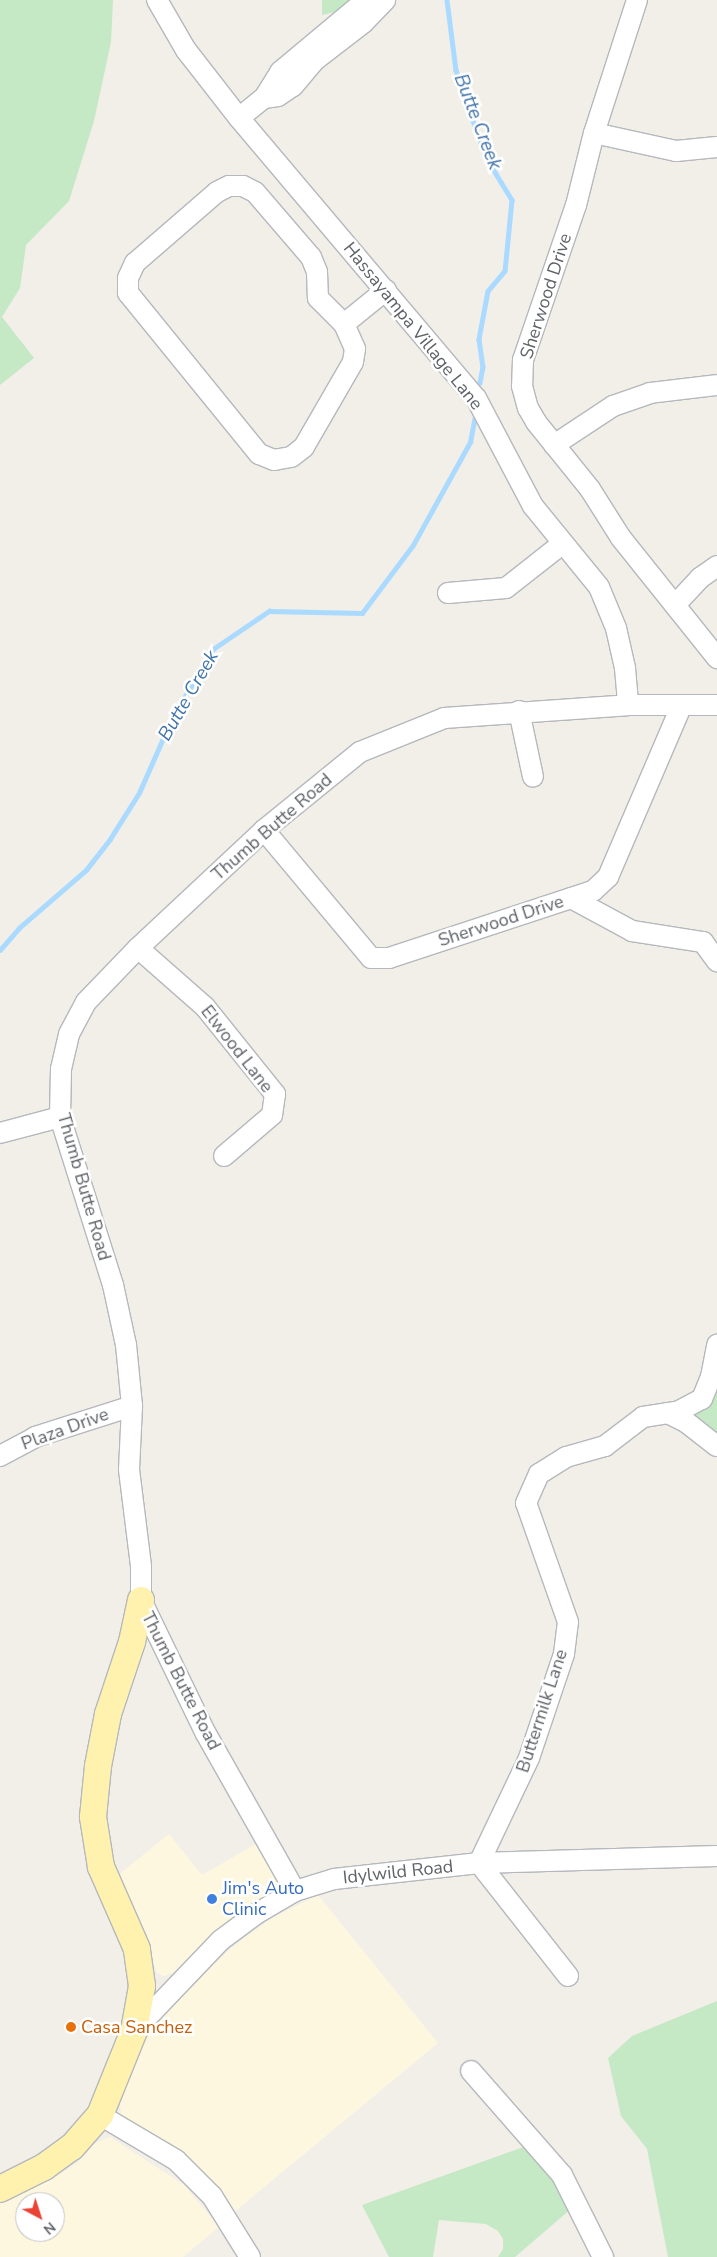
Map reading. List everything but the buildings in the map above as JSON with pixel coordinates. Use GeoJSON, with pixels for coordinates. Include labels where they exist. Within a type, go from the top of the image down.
{"type":"FeatureCollection","features":[{"type":"Feature","properties":{"kind":"main road"},"geometry":{"type":"LineString","coordinates":[[0,2189],[44,2167],[72,2147],[100,2114],[134,2031],[142,1986],[136,1950],[100,1867],[93,1817],[98,1766],[108,1714],[132,1642],[141,1600]]}},
{"type":"Feature","properties":{"kind":"street","name":"Hassayampa Village Lane"},"geometry":{"type":"LineString","coordinates":[[157,0],[186,50],[239,118],[476,398],[533,506],[598,586],[616,628],[626,668],[628,706]]}},
{"type":"Feature","properties":{"kind":"street"},"geometry":{"type":"LineString","coordinates":[[239,118],[264,98],[278,96],[293,86],[329,41],[366,0]]}},
{"type":"Feature","properties":{"kind":"street"},"geometry":{"type":"LineString","coordinates":[[329,41],[363,24],[385,0]]}},
{"type":"Feature","properties":{"kind":"street","name":"Sherwood Drive"},"geometry":{"type":"LineString","coordinates":[[637,0],[594,133],[576,205],[523,360],[522,386],[528,408],[590,489],[621,538],[717,658]]}},
{"type":"Feature","properties":{"kind":"street"},"geometry":{"type":"LineString","coordinates":[[594,133],[676,151],[717,148]]}},
{"type":"Feature","properties":{"kind":"street"},"geometry":{"type":"LineString","coordinates":[[229,186],[243,186],[255,192],[311,257],[317,272],[318,298],[344,324],[354,349],[354,362],[304,447],[291,457],[274,460],[259,454],[128,293],[128,278],[135,263],[217,192],[229,186]]}},
{"type":"Feature","properties":{"kind":"street"},"geometry":{"type":"LineString","coordinates":[[344,324],[386,290]]}},
{"type":"Feature","properties":{"kind":"street"},"geometry":{"type":"LineString","coordinates":[[554,444],[613,406],[650,393],[717,385]]}},
{"type":"Feature","properties":{"kind":"street"},"geometry":{"type":"LineString","coordinates":[[448,593],[506,588],[562,544]]}},
{"type":"Feature","properties":{"kind":"street"},"geometry":{"type":"LineString","coordinates":[[675,605],[700,578],[717,566]]}},
{"type":"Feature","properties":{"kind":"street","name":"Thumb Butte Road"},"geometry":{"type":"LineString","coordinates":[[296,1891],[206,1734],[141,1600],[141,1566],[129,1470],[132,1406],[126,1345],[113,1285],[60,1117],[61,1069],[69,1034],[86,1002],[138,948],[264,830],[360,752],[444,718],[628,706],[681,707],[717,705]]}},
{"type":"Feature","properties":{"kind":"street","name":"Sherwood Drive"},"geometry":{"type":"LineString","coordinates":[[264,830],[371,958],[389,958],[593,891],[608,876],[681,707]]}},
{"type":"Feature","properties":{"kind":"street"},"geometry":{"type":"LineString","coordinates":[[519,712],[533,777]]}},
{"type":"Feature","properties":{"kind":"street"},"geometry":{"type":"LineString","coordinates":[[571,898],[632,931],[704,942],[717,961]]}},
{"type":"Feature","properties":{"kind":"street","name":"Elwood Lane"},"geometry":{"type":"LineString","coordinates":[[138,948],[206,1007],[275,1094],[272,1115],[224,1156]]}},
{"type":"Feature","properties":{"kind":"street"},"geometry":{"type":"LineString","coordinates":[[0,1133],[60,1117]]}},
{"type":"Feature","properties":{"kind":"street","name":"Buttermilk Lane"},"geometry":{"type":"LineString","coordinates":[[479,1863],[529,1758],[564,1654],[568,1622],[526,1503],[539,1474],[566,1458],[605,1446],[642,1417],[679,1412],[702,1399],[711,1377],[717,1345]]}},
{"type":"Feature","properties":{"kind":"street","name":"Plaza Drive"},"geometry":{"type":"LineString","coordinates":[[0,1456],[34,1437],[132,1406]]}},
{"type":"Feature","properties":{"kind":"street"},"geometry":{"type":"LineString","coordinates":[[668,1413],[686,1422],[717,1446]]}},
{"type":"Feature","properties":{"kind":"street","name":"Idylwild Road"},"geometry":{"type":"LineString","coordinates":[[134,2031],[221,1940],[256,1914],[296,1891],[334,1879],[479,1863],[717,1856]]}},
{"type":"Feature","properties":{"kind":"street"},"geometry":{"type":"LineString","coordinates":[[479,1863],[568,1976]]}},
{"type":"Feature","properties":{"kind":"street"},"geometry":{"type":"LineString","coordinates":[[471,2071],[562,2175],[603,2257]]}},
{"type":"Feature","properties":{"kind":"street"},"geometry":{"type":"LineString","coordinates":[[100,2114],[176,2160],[212,2196],[250,2257]]}},
{"type":"Feature","properties":{"kind":"shaded area"},"geometry":{"type":"Polygon","coordinates":[[[169,1834],[202,1875],[261,1841],[281,1879],[270,1895],[206,1940],[173,1973],[164,1976],[157,1973],[145,1935],[116,1877],[169,1834]]]}},
{"type":"Feature","properties":{"kind":"shaded area"},"geometry":{"type":"Polygon","coordinates":[[[318,1895],[438,2043],[233,2213],[125,2119],[121,2114],[120,2104],[143,2040],[153,2025],[230,1949],[272,1918],[318,1895]]]}},
{"type":"Feature","properties":{"kind":"shaded area"},"geometry":{"type":"Polygon","coordinates":[[[110,2137],[184,2185],[219,2227],[183,2257],[0,2257],[0,2204],[15,2197],[15,2242],[65,2242],[65,2192],[24,2192],[57,2176],[77,2163],[95,2143],[110,2137]]]}},
{"type":"Feature","properties":{"kind":"green space"},"geometry":{"type":"Polygon","coordinates":[[[0,0],[113,0],[111,42],[94,121],[69,201],[26,245],[20,288],[2,317],[34,358],[0,385],[0,0]]]}},
{"type":"Feature","properties":{"kind":"green space"},"geometry":{"type":"Polygon","coordinates":[[[322,0],[361,0],[353,8],[322,15],[322,0]]]}},
{"type":"Feature","properties":{"kind":"green space"},"geometry":{"type":"Polygon","coordinates":[[[717,1388],[717,1440],[686,1416],[717,1388]]]}},
{"type":"Feature","properties":{"kind":"green space"},"geometry":{"type":"Polygon","coordinates":[[[717,2001],[717,2257],[668,2257],[647,2149],[621,2116],[608,2058],[632,2036],[717,2001]]]}},
{"type":"Feature","properties":{"kind":"green space"},"geometry":{"type":"Polygon","coordinates":[[[529,2145],[559,2181],[572,2208],[515,2257],[498,2257],[503,2249],[503,2239],[498,2231],[486,2224],[439,2220],[433,2257],[389,2257],[362,2205],[529,2145]]]}},
{"type":"Feature","properties":{"kind":"waterway","name":"Butte Creek"},"geometry":{"type":"LineString","coordinates":[[447,0],[456,70],[467,104],[487,159],[512,200],[505,271],[488,291],[479,339],[483,367],[480,383]]}},
{"type":"Feature","properties":{"kind":"waterway","name":"Butte Creek"},"geometry":{"type":"LineString","coordinates":[[0,950],[19,928],[86,870],[110,839],[139,793],[171,720],[213,649],[269,611],[362,613],[413,545],[470,442],[475,416]]}},
{"type":"Feature","properties":{"kind":"place","name":"Jim's Auto Clinic"},"geometry":{"type":"Point","coordinates":[212,1899]}},
{"type":"Feature","properties":{"kind":"place","name":"Casa Sanchez"},"geometry":{"type":"Point","coordinates":[71,2027]}}]}
